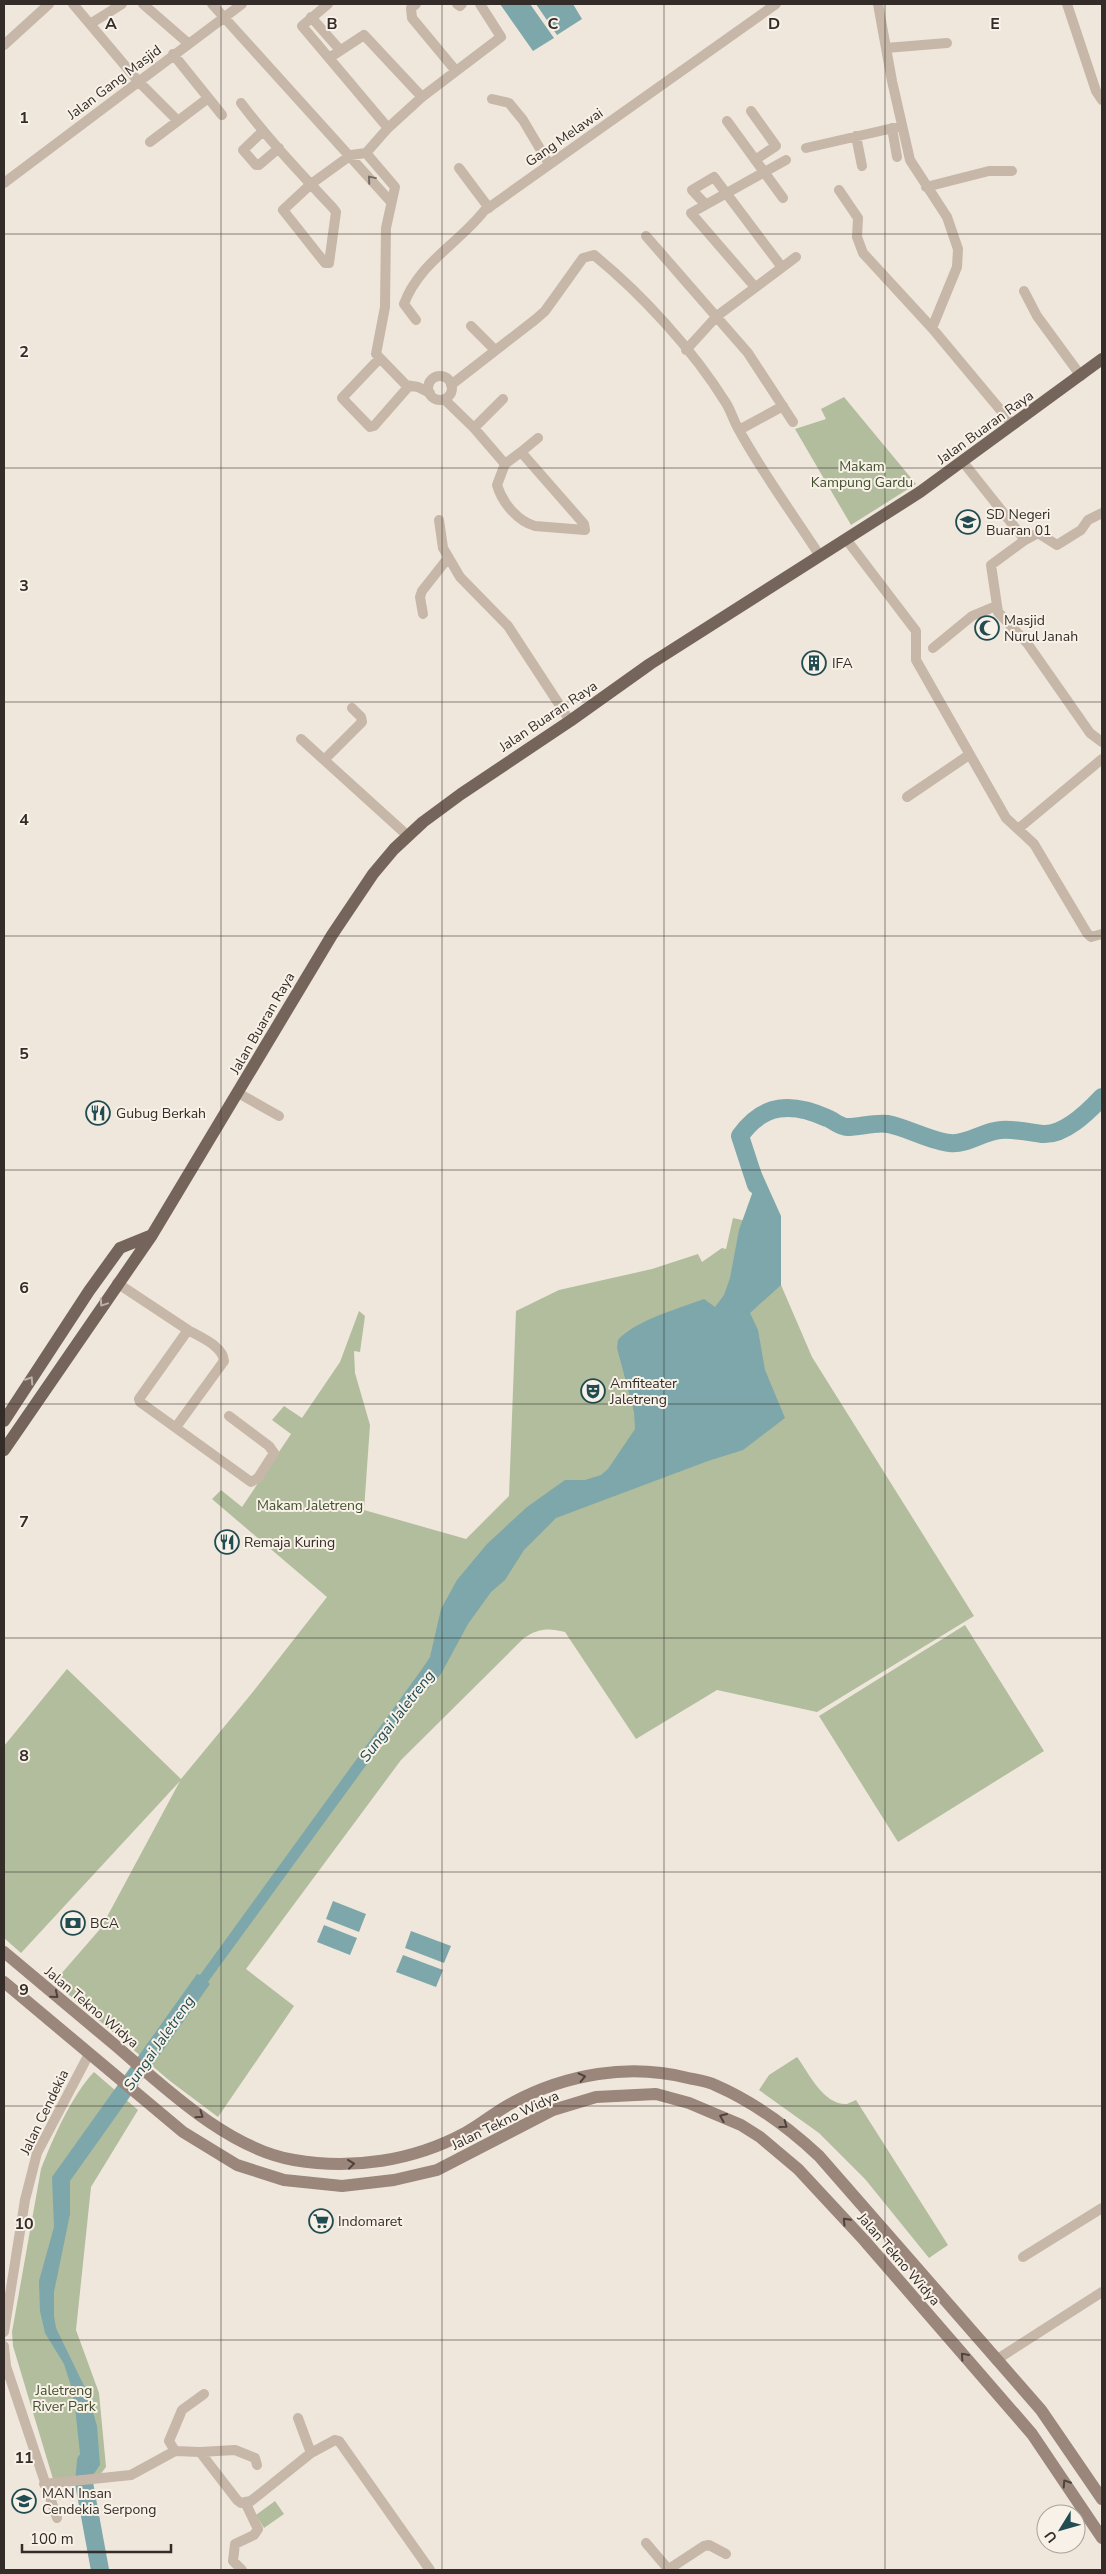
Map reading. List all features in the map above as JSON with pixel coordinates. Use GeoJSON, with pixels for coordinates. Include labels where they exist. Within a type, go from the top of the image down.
{"type":"FeatureCollection","features":[{"type":"Feature","properties":{"kind":"main road","name":"Jalan Buaran Raya"},"geometry":{"type":"LineString","coordinates":[[4,1450],[117,1283],[152,1235],[332,934],[373,874],[408,836],[461,794],[570,721],[650,664],[963,462],[1102,359]]}},
{"type":"Feature","properties":{"kind":"main road"},"geometry":{"type":"LineString","coordinates":[[4,1421],[88,1291],[120,1248],[152,1235]]}},
{"type":"Feature","properties":{"kind":"main road","name":"Jalan Tekno Widya"},"geometry":{"type":"LineString","coordinates":[[4,1952],[162,2086],[199,2114],[252,2146],[292,2160],[342,2165],[387,2160],[428,2150],[465,2133],[512,2103],[556,2083],[603,2072],[666,2072],[713,2084],[762,2109],[793,2131],[818,2156],[1041,2410],[1102,2499]]}},
{"type":"Feature","properties":{"kind":"main road","name":"Jalan Tekno Widya"},"geometry":{"type":"LineString","coordinates":[[4,1982],[101,2066],[183,2132],[237,2165],[284,2180],[342,2186],[394,2180],[437,2170],[553,2110],[587,2099],[656,2094],[689,2103],[741,2125],[760,2136],[798,2169],[864,2240],[1032,2434],[1102,2538]]}},
{"type":"Feature","properties":{"kind":"main road"},"geometry":{"type":"LineString","coordinates":[[864,2240],[880,2226]]}},
{"type":"Feature","properties":{"kind":"street"},"geometry":{"type":"LineString","coordinates":[[4,45],[49,4]]}},
{"type":"Feature","properties":{"kind":"street"},"geometry":{"type":"LineString","coordinates":[[73,4],[138,81],[177,120]]}},
{"type":"Feature","properties":{"kind":"street"},"geometry":{"type":"LineString","coordinates":[[90,24],[122,4]]}},
{"type":"Feature","properties":{"kind":"street"},"geometry":{"type":"LineString","coordinates":[[143,4],[189,44]]}},
{"type":"Feature","properties":{"kind":"street"},"geometry":{"type":"LineString","coordinates":[[212,4],[351,155],[391,202]]}},
{"type":"Feature","properties":{"kind":"street","name":"Jalan Gang Masjid"},"geometry":{"type":"LineString","coordinates":[[4,183],[173,54],[242,4]]}},
{"type":"Feature","properties":{"kind":"street"},"geometry":{"type":"LineString","coordinates":[[325,4],[302,26],[388,128]]}},
{"type":"Feature","properties":{"kind":"street"},"geometry":{"type":"LineString","coordinates":[[416,4],[410,14],[412,18],[456,71]]}},
{"type":"Feature","properties":{"kind":"street"},"geometry":{"type":"LineString","coordinates":[[457,4],[460,6],[462,4]]}},
{"type":"Feature","properties":{"kind":"street"},"geometry":{"type":"LineString","coordinates":[[241,103],[263,131],[279,148],[311,184],[336,212],[332,260],[328,264],[283,210],[311,184],[351,155],[366,153],[388,128],[422,97],[502,36],[480,4]]}},
{"type":"Feature","properties":{"kind":"street","name":"Gang Melawai"},"geometry":{"type":"LineString","coordinates":[[416,320],[404,304],[421,275],[432,261],[488,208],[776,4]]}},
{"type":"Feature","properties":{"kind":"street"},"geometry":{"type":"LineString","coordinates":[[878,4],[897,127],[897,157]]}},
{"type":"Feature","properties":{"kind":"street"},"geometry":{"type":"LineString","coordinates":[[1067,4],[1096,91],[1102,100]]}},
{"type":"Feature","properties":{"kind":"street"},"geometry":{"type":"LineString","coordinates":[[311,17],[340,50]]}},
{"type":"Feature","properties":{"kind":"street"},"geometry":{"type":"LineString","coordinates":[[329,58],[362,36],[368,37],[422,97]]}},
{"type":"Feature","properties":{"kind":"street"},"geometry":{"type":"LineString","coordinates":[[886,48],[946,43]]}},
{"type":"Feature","properties":{"kind":"street"},"geometry":{"type":"LineString","coordinates":[[173,54],[207,99],[222,115]]}},
{"type":"Feature","properties":{"kind":"street"},"geometry":{"type":"LineString","coordinates":[[150,142],[207,99]]}},
{"type":"Feature","properties":{"kind":"street"},"geometry":{"type":"LineString","coordinates":[[492,99],[509,104],[523,120],[549,164]]}},
{"type":"Feature","properties":{"kind":"street"},"geometry":{"type":"LineString","coordinates":[[751,111],[776,146],[755,160]]}},
{"type":"Feature","properties":{"kind":"street"},"geometry":{"type":"LineString","coordinates":[[727,121],[783,198]]}},
{"type":"Feature","properties":{"kind":"street"},"geometry":{"type":"LineString","coordinates":[[806,148],[897,127]]}},
{"type":"Feature","properties":{"kind":"street"},"geometry":{"type":"LineString","coordinates":[[897,127],[910,160],[947,217],[954,233],[959,260],[932,328]]}},
{"type":"Feature","properties":{"kind":"street"},"geometry":{"type":"LineString","coordinates":[[263,131],[244,150],[256,165],[259,165],[279,148]]}},
{"type":"Feature","properties":{"kind":"street"},"geometry":{"type":"LineString","coordinates":[[856,136],[862,166]]}},
{"type":"Feature","properties":{"kind":"street"},"geometry":{"type":"LineString","coordinates":[[366,153],[394,186],[384,245],[385,307],[376,354],[409,386],[430,393],[436,398],[444,399],[474,428],[505,464]]}},
{"type":"Feature","properties":{"kind":"street"},"geometry":{"type":"LineString","coordinates":[[755,287],[692,215],[693,210],[786,160]]}},
{"type":"Feature","properties":{"kind":"street"},"geometry":{"type":"LineString","coordinates":[[459,168],[488,208]]}},
{"type":"Feature","properties":{"kind":"street"},"geometry":{"type":"LineString","coordinates":[[926,186],[989,171],[1012,171]]}},
{"type":"Feature","properties":{"kind":"street"},"geometry":{"type":"LineString","coordinates":[[705,204],[692,190],[713,177],[724,194],[781,266]]}},
{"type":"Feature","properties":{"kind":"street"},"geometry":{"type":"LineString","coordinates":[[839,190],[858,218],[857,237],[863,253],[932,328],[1013,425]]}},
{"type":"Feature","properties":{"kind":"street"},"geometry":{"type":"LineString","coordinates":[[646,236],[748,353],[793,422]]}},
{"type":"Feature","properties":{"kind":"street"},"geometry":{"type":"LineString","coordinates":[[444,399],[450,394],[451,384],[545,311],[583,258],[594,255],[612,270],[686,350],[727,405],[739,430],[820,556]]}},
{"type":"Feature","properties":{"kind":"street"},"geometry":{"type":"LineString","coordinates":[[686,350],[717,316],[781,266],[796,257]]}},
{"type":"Feature","properties":{"kind":"street"},"geometry":{"type":"LineString","coordinates":[[1024,291],[1037,316],[1081,376]]}},
{"type":"Feature","properties":{"kind":"street"},"geometry":{"type":"LineString","coordinates":[[471,326],[494,349]]}},
{"type":"Feature","properties":{"kind":"street"},"geometry":{"type":"LineString","coordinates":[[380,358],[342,398],[370,428],[409,386]]}},
{"type":"Feature","properties":{"kind":"street"},"geometry":{"type":"LineString","coordinates":[[430,393],[430,382],[436,376],[444,377],[451,384]]}},
{"type":"Feature","properties":{"kind":"street"},"geometry":{"type":"LineString","coordinates":[[474,428],[503,399]]}},
{"type":"Feature","properties":{"kind":"street"},"geometry":{"type":"LineString","coordinates":[[739,430],[783,406]]}},
{"type":"Feature","properties":{"kind":"street"},"geometry":{"type":"LineString","coordinates":[[521,452],[584,524],[585,530],[527,524],[515,515],[497,485],[505,464],[538,438]]}},
{"type":"Feature","properties":{"kind":"street"},"geometry":{"type":"LineString","coordinates":[[963,462],[1025,540]]}},
{"type":"Feature","properties":{"kind":"street"},"geometry":{"type":"LineString","coordinates":[[1102,513],[1088,520],[1081,530],[1057,545],[1038,533],[1025,540],[992,565],[996,606],[1002,617],[1027,643],[1090,734],[1102,742]]}},
{"type":"Feature","properties":{"kind":"street"},"geometry":{"type":"LineString","coordinates":[[558,528],[574,514]]}},
{"type":"Feature","properties":{"kind":"street"},"geometry":{"type":"LineString","coordinates":[[439,520],[443,548],[448,558],[464,581],[508,626],[570,721]]}},
{"type":"Feature","properties":{"kind":"street"},"geometry":{"type":"LineString","coordinates":[[846,539],[916,631],[916,660],[1006,818],[1034,844],[1086,932],[1091,937],[1102,934]]}},
{"type":"Feature","properties":{"kind":"street"},"geometry":{"type":"LineString","coordinates":[[423,614],[420,597],[422,591],[448,558]]}},
{"type":"Feature","properties":{"kind":"street"},"geometry":{"type":"LineString","coordinates":[[933,648],[972,616],[996,606]]}},
{"type":"Feature","properties":{"kind":"street"},"geometry":{"type":"LineString","coordinates":[[325,759],[362,722],[361,717],[352,708]]}},
{"type":"Feature","properties":{"kind":"street"},"geometry":{"type":"LineString","coordinates":[[301,739],[408,836]]}},
{"type":"Feature","properties":{"kind":"street"},"geometry":{"type":"LineString","coordinates":[[907,797],[969,755]]}},
{"type":"Feature","properties":{"kind":"street"},"geometry":{"type":"LineString","coordinates":[[1018,829],[1102,759]]}},
{"type":"Feature","properties":{"kind":"street"},"geometry":{"type":"LineString","coordinates":[[238,1094],[279,1116]]}},
{"type":"Feature","properties":{"kind":"street"},"geometry":{"type":"LineString","coordinates":[[117,1283],[223,1354],[224,1361],[176,1427]]}},
{"type":"Feature","properties":{"kind":"street"},"geometry":{"type":"LineString","coordinates":[[188,1330],[139,1399],[140,1402],[251,1482],[258,1478],[274,1453],[269,1446],[229,1416]]}},
{"type":"Feature","properties":{"kind":"street","name":"Jalan Cendekia"},"geometry":{"type":"LineString","coordinates":[[4,2332],[25,2200],[33,2165],[37,2153],[89,2054]]}},
{"type":"Feature","properties":{"kind":"street"},"geometry":{"type":"LineString","coordinates":[[1023,2256],[1102,2208]]}},
{"type":"Feature","properties":{"kind":"street"},"geometry":{"type":"LineString","coordinates":[[996,2360],[1102,2292]]}},
{"type":"Feature","properties":{"kind":"street"},"geometry":{"type":"LineString","coordinates":[[4,2346],[6,2366],[23,2411],[44,2484],[57,2518]]}},
{"type":"Feature","properties":{"kind":"street"},"geometry":{"type":"LineString","coordinates":[[175,2451],[169,2441],[180,2421],[182,2410],[204,2394]]}},
{"type":"Feature","properties":{"kind":"street"},"geometry":{"type":"LineString","coordinates":[[298,2418],[311,2453]]}},
{"type":"Feature","properties":{"kind":"street"},"geometry":{"type":"LineString","coordinates":[[200,2452],[241,2503],[251,2501],[311,2453],[332,2441],[339,2441],[430,2570]]}},
{"type":"Feature","properties":{"kind":"street"},"geometry":{"type":"LineString","coordinates":[[44,2484],[131,2475],[175,2451],[234,2450],[255,2458],[257,2465]]}},
{"type":"Feature","properties":{"kind":"street"},"geometry":{"type":"LineString","coordinates":[[242,2570],[233,2561],[236,2544],[254,2535],[258,2529],[245,2502]]}},
{"type":"Feature","properties":{"kind":"street"},"geometry":{"type":"LineString","coordinates":[[646,2543],[669,2570],[704,2546],[709,2545],[726,2554]]}},
{"type":"Feature","properties":{"kind":"green space","name":"Makam Kampung Gardu"},"geometry":{"type":"Polygon","coordinates":[[[844,397],[916,484],[851,525],[795,429],[826,419],[821,409],[844,397]]]}},
{"type":"Feature","properties":{"kind":"green space","name":"Makam Jaletreng"},"geometry":{"type":"Polygon","coordinates":[[[781,1216],[781,1285],[812,1357],[974,1616],[817,1712],[717,1690],[636,1739],[565,1632],[544,1630],[534,1632],[524,1638],[401,1760],[246,1969],[294,2006],[218,2117],[170,2081],[54,1982],[101,1928],[180,1781],[21,1953],[4,1938],[4,1746],[67,1669],[181,1779],[252,1693],[327,1597],[212,1499],[221,1490],[242,1507],[291,1434],[272,1420],[284,1406],[302,1418],[340,1362],[359,1311],[365,1316],[360,1352],[354,1351],[355,1373],[370,1425],[364,1510],[466,1539],[509,1496],[516,1311],[559,1290],[652,1269],[698,1254],[702,1262],[722,1248],[726,1249],[733,1218],[742,1220],[781,1216]]]}},
{"type":"Feature","properties":{"kind":"green space"},"geometry":{"type":"Polygon","coordinates":[[[965,1625],[1044,1751],[898,1842],[819,1716],[965,1625]]]}},
{"type":"Feature","properties":{"kind":"green space"},"geometry":{"type":"Polygon","coordinates":[[[797,2057],[824,2094],[838,2103],[847,2104],[856,2100],[948,2245],[929,2258],[865,2179],[819,2133],[759,2090],[769,2075],[797,2057]]]}},
{"type":"Feature","properties":{"kind":"green space","name":"Jaletreng River Park"},"geometry":{"type":"Polygon","coordinates":[[[94,2072],[138,2110],[91,2187],[76,2330],[99,2393],[106,2467],[99,2476],[53,2479],[13,2346],[12,2332],[41,2169],[57,2131],[78,2092],[94,2072]]]}},
{"type":"Feature","properties":{"kind":"green space"},"geometry":{"type":"Polygon","coordinates":[[[275,2501],[284,2514],[264,2528],[256,2515],[275,2501]]]}},
{"type":"Feature","properties":{"kind":"water"},"geometry":{"type":"Polygon","coordinates":[[[500,4],[530,4],[554,38],[533,51],[500,4]]]}},
{"type":"Feature","properties":{"kind":"water"},"geometry":{"type":"Polygon","coordinates":[[[536,4],[573,4],[582,19],[557,35],[536,4]]]}},
{"type":"Feature","properties":{"kind":"water"},"geometry":{"type":"Polygon","coordinates":[[[743,1161],[758,1165],[781,1216],[781,1285],[750,1313],[758,1330],[765,1370],[785,1418],[743,1450],[708,1461],[556,1518],[524,1550],[505,1580],[491,1592],[468,1624],[441,1674],[427,1690],[421,1690],[208,1982],[210,1984],[70,2181],[70,2214],[54,2292],[54,2316],[56,2328],[87,2392],[97,2426],[100,2465],[88,2482],[78,2483],[81,2463],[71,2386],[64,2364],[45,2333],[40,2311],[39,2281],[54,2227],[52,2177],[197,1974],[200,1975],[422,1669],[430,1657],[441,1609],[457,1580],[487,1544],[527,1507],[565,1480],[585,1480],[601,1475],[608,1469],[635,1429],[634,1412],[617,1348],[618,1340],[625,1333],[646,1321],[704,1299],[715,1307],[724,1295],[730,1278],[739,1230],[753,1191],[743,1161]]]}},
{"type":"Feature","properties":{"kind":"water"},"geometry":{"type":"Polygon","coordinates":[[[333,1901],[366,1914],[359,1932],[326,1919],[333,1901]]]}},
{"type":"Feature","properties":{"kind":"water"},"geometry":{"type":"Polygon","coordinates":[[[324,1925],[357,1938],[350,1955],[317,1942],[324,1925]]]}},
{"type":"Feature","properties":{"kind":"water"},"geometry":{"type":"Polygon","coordinates":[[[411,1931],[451,1946],[444,1963],[405,1948],[411,1931]]]}},
{"type":"Feature","properties":{"kind":"water"},"geometry":{"type":"Polygon","coordinates":[[[403,1955],[443,1970],[436,1987],[396,1972],[403,1955]]]}},
{"type":"Feature","properties":{"kind":"waterway","name":"Sungai Jaletreng"},"geometry":{"type":"LineString","coordinates":[[756,1185],[740,1136],[758,1117],[779,1109],[802,1109],[827,1118],[844,1127],[888,1124],[943,1142],[957,1143],[1001,1130],[1050,1134],[1075,1122],[1102,1097]]}},
{"type":"Feature","properties":{"kind":"waterway","name":"Sungai Jaletreng"},"geometry":{"type":"LineString","coordinates":[[86,2461],[84,2483],[100,2570]]}},
{"type":"Feature","properties":{"kind":"place","name":"SD Negeri Buaran 01"},"geometry":{"type":"Point","coordinates":[968,522]}},
{"type":"Feature","properties":{"kind":"place","name":"Masjid Nurul Janah"},"geometry":{"type":"Point","coordinates":[987,628]}},
{"type":"Feature","properties":{"kind":"place","name":"IFA"},"geometry":{"type":"Point","coordinates":[814,663]}},
{"type":"Feature","properties":{"kind":"place","name":"Gubug Berkah"},"geometry":{"type":"Point","coordinates":[98,1113]}},
{"type":"Feature","properties":{"kind":"place","name":"Amfiteater Jaletreng"},"geometry":{"type":"Point","coordinates":[593,1391]}},
{"type":"Feature","properties":{"kind":"place","name":"Remaja Kuring"},"geometry":{"type":"Point","coordinates":[227,1542]}},
{"type":"Feature","properties":{"kind":"place","name":"BCA"},"geometry":{"type":"Point","coordinates":[73,1923]}},
{"type":"Feature","properties":{"kind":"place","name":"Indomaret"},"geometry":{"type":"Point","coordinates":[321,2221]}},
{"type":"Feature","properties":{"kind":"place","name":"MAN Insan Cendekia Serpong"},"geometry":{"type":"Point","coordinates":[24,2501]}}]}
